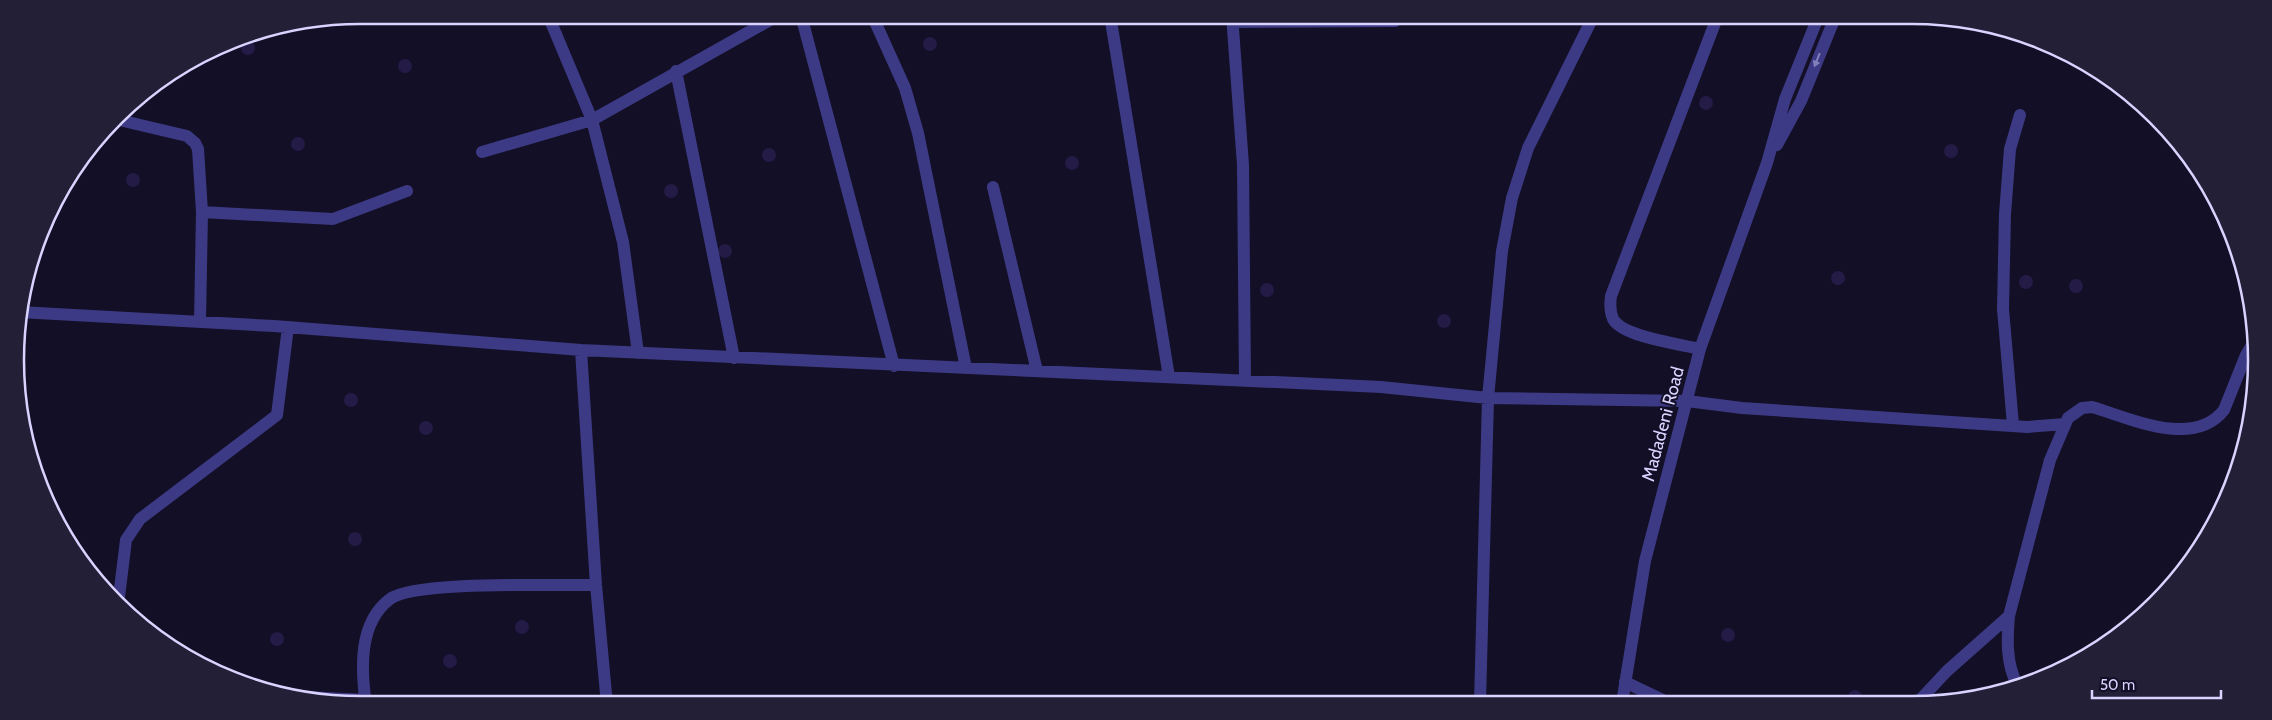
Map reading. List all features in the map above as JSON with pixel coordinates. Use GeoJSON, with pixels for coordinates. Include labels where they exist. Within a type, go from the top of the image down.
{"type":"FeatureCollection","features":[{"type":"Feature","properties":{"kind":"street"},"geometry":{"type":"LineString","coordinates":[[552,24],[592,120],[623,242],[638,353]]}},
{"type":"Feature","properties":{"kind":"street"},"geometry":{"type":"LineString","coordinates":[[482,152],[592,120],[755,24]]}},
{"type":"Feature","properties":{"kind":"street"},"geometry":{"type":"LineString","coordinates":[[803,24],[894,366]]}},
{"type":"Feature","properties":{"kind":"street"},"geometry":{"type":"LineString","coordinates":[[876,24],[905,88],[918,133],[966,368]]}},
{"type":"Feature","properties":{"kind":"street"},"geometry":{"type":"LineString","coordinates":[[1111,24],[1169,377]]}},
{"type":"Feature","properties":{"kind":"street"},"geometry":{"type":"LineString","coordinates":[[1232,24],[1243,165],[1245,381]]}},
{"type":"Feature","properties":{"kind":"street"},"geometry":{"type":"LineString","coordinates":[[1480,696],[1488,398],[1502,251],[1512,198],[1528,148],[1590,24]]}},
{"type":"Feature","properties":{"kind":"street"},"geometry":{"type":"LineString","coordinates":[[1700,349],[1642,335],[1621,326],[1614,320],[1610,308],[1611,296],[1715,24]]}},
{"type":"Feature","properties":{"kind":"street","name":"Madadeni Road"},"geometry":{"type":"LineString","coordinates":[[1623,696],[1645,561],[1700,349],[1767,163],[1785,99],[1815,24]]}},
{"type":"Feature","properties":{"kind":"street","name":"Madadeni Road"},"geometry":{"type":"LineString","coordinates":[[1767,163],[1801,101],[1832,24]]}},
{"type":"Feature","properties":{"kind":"street"},"geometry":{"type":"LineString","coordinates":[[676,72],[734,358]]}},
{"type":"Feature","properties":{"kind":"street"},"geometry":{"type":"LineString","coordinates":[[2013,425],[2003,309],[2005,214],[2009,157],[2020,114]]}},
{"type":"Feature","properties":{"kind":"street"},"geometry":{"type":"LineString","coordinates":[[123,121],[187,136],[195,143],[200,154],[202,212],[200,322]]}},
{"type":"Feature","properties":{"kind":"street"},"geometry":{"type":"LineString","coordinates":[[993,187],[1037,371]]}},
{"type":"Feature","properties":{"kind":"street"},"geometry":{"type":"LineString","coordinates":[[202,212],[333,219],[407,190]]}},
{"type":"Feature","properties":{"kind":"street"},"geometry":{"type":"LineString","coordinates":[[27,312],[288,327],[580,350],[1381,387],[1488,398],[1687,401],[1742,408],[2042,427],[2065,424]]}},
{"type":"Feature","properties":{"kind":"street"},"geometry":{"type":"LineString","coordinates":[[119,595],[126,540],[140,519],[277,415],[288,327]]}},
{"type":"Feature","properties":{"kind":"street"},"geometry":{"type":"LineString","coordinates":[[580,350],[596,585],[606,696]]}},
{"type":"Feature","properties":{"kind":"street"},"geometry":{"type":"LineString","coordinates":[[2016,679],[2009,657],[2007,637],[2009,616],[2050,460],[2068,418],[2082,408],[2092,407],[2170,430],[2194,428],[2209,423],[2219,417],[2224,410],[2248,352]]}},
{"type":"Feature","properties":{"kind":"street"},"geometry":{"type":"LineString","coordinates":[[366,696],[364,666],[368,630],[376,613],[390,598],[403,592],[431,587],[596,585]]}},
{"type":"Feature","properties":{"kind":"street"},"geometry":{"type":"LineString","coordinates":[[1924,696],[1947,671],[2009,616]]}},
{"type":"Feature","properties":{"kind":"street"},"geometry":{"type":"LineString","coordinates":[[1625,682],[1656,696]]}},
{"type":"Feature","properties":{"kind":"building"},"geometry":{"type":"Polygon","coordinates":[[[927,37],[933,37],[937,44],[933,51],[927,51],[923,47],[923,41],[927,37]]]}},
{"type":"Feature","properties":{"kind":"building"},"geometry":{"type":"Polygon","coordinates":[[[252,42],[255,45],[255,51],[251,55],[245,55],[241,51],[241,46],[252,42]]]}},
{"type":"Feature","properties":{"kind":"building"},"geometry":{"type":"Polygon","coordinates":[[[402,59],[408,59],[412,66],[408,73],[402,73],[398,69],[398,63],[402,59]]]}},
{"type":"Feature","properties":{"kind":"building"},"geometry":{"type":"Polygon","coordinates":[[[1703,96],[1709,96],[1713,103],[1709,110],[1703,110],[1699,106],[1699,100],[1703,96]]]}},
{"type":"Feature","properties":{"kind":"building"},"geometry":{"type":"Polygon","coordinates":[[[295,137],[301,137],[305,144],[301,151],[295,151],[291,147],[291,141],[295,137]]]}},
{"type":"Feature","properties":{"kind":"building"},"geometry":{"type":"Polygon","coordinates":[[[1948,144],[1954,144],[1958,151],[1954,158],[1948,158],[1944,154],[1944,148],[1948,144]]]}},
{"type":"Feature","properties":{"kind":"building"},"geometry":{"type":"Polygon","coordinates":[[[766,148],[772,148],[776,155],[772,162],[766,162],[762,158],[762,152],[766,148]]]}},
{"type":"Feature","properties":{"kind":"building"},"geometry":{"type":"Polygon","coordinates":[[[1069,156],[1075,156],[1079,163],[1075,170],[1069,170],[1065,166],[1065,160],[1069,156]]]}},
{"type":"Feature","properties":{"kind":"building"},"geometry":{"type":"Polygon","coordinates":[[[130,173],[136,173],[140,180],[136,187],[130,187],[126,183],[126,177],[130,173]]]}},
{"type":"Feature","properties":{"kind":"building"},"geometry":{"type":"Polygon","coordinates":[[[668,184],[674,184],[678,191],[674,198],[668,198],[664,194],[664,188],[668,184]]]}},
{"type":"Feature","properties":{"kind":"building"},"geometry":{"type":"Polygon","coordinates":[[[722,244],[728,244],[732,251],[728,258],[722,258],[718,254],[718,248],[722,244]]]}},
{"type":"Feature","properties":{"kind":"building"},"geometry":{"type":"Polygon","coordinates":[[[1835,271],[1841,271],[1845,278],[1841,285],[1835,285],[1831,281],[1831,275],[1835,271]]]}},
{"type":"Feature","properties":{"kind":"building"},"geometry":{"type":"Polygon","coordinates":[[[2023,275],[2029,275],[2033,282],[2029,289],[2023,289],[2019,285],[2019,279],[2023,275]]]}},
{"type":"Feature","properties":{"kind":"building"},"geometry":{"type":"Polygon","coordinates":[[[2073,279],[2079,279],[2083,286],[2079,293],[2073,293],[2069,289],[2069,283],[2073,279]]]}},
{"type":"Feature","properties":{"kind":"building"},"geometry":{"type":"Polygon","coordinates":[[[1264,283],[1270,283],[1274,290],[1270,297],[1264,297],[1260,293],[1260,287],[1264,283]]]}},
{"type":"Feature","properties":{"kind":"building"},"geometry":{"type":"Polygon","coordinates":[[[1441,314],[1447,314],[1451,321],[1447,328],[1441,328],[1437,324],[1437,318],[1441,314]]]}},
{"type":"Feature","properties":{"kind":"building"},"geometry":{"type":"Polygon","coordinates":[[[348,393],[354,393],[358,400],[354,407],[348,407],[344,403],[344,397],[348,393]]]}},
{"type":"Feature","properties":{"kind":"building"},"geometry":{"type":"Polygon","coordinates":[[[423,421],[429,421],[433,428],[429,435],[423,435],[419,431],[419,425],[423,421]]]}},
{"type":"Feature","properties":{"kind":"building"},"geometry":{"type":"Polygon","coordinates":[[[352,532],[358,532],[362,539],[358,546],[352,546],[348,542],[348,536],[352,532]]]}},
{"type":"Feature","properties":{"kind":"building"},"geometry":{"type":"Polygon","coordinates":[[[519,620],[525,620],[529,627],[525,634],[519,634],[515,630],[515,624],[519,620]]]}},
{"type":"Feature","properties":{"kind":"building"},"geometry":{"type":"Polygon","coordinates":[[[1725,628],[1731,628],[1735,635],[1731,642],[1725,642],[1721,638],[1721,632],[1725,628]]]}},
{"type":"Feature","properties":{"kind":"building"},"geometry":{"type":"Polygon","coordinates":[[[274,632],[280,632],[284,639],[280,646],[274,646],[270,642],[270,636],[274,632]]]}},
{"type":"Feature","properties":{"kind":"building"},"geometry":{"type":"Polygon","coordinates":[[[447,654],[453,654],[457,661],[453,668],[447,668],[443,664],[443,658],[447,654]]]}},
{"type":"Feature","properties":{"kind":"building"},"geometry":{"type":"Polygon","coordinates":[[[1855,690],[1862,696],[1848,696],[1850,692],[1855,690]]]}}]}
